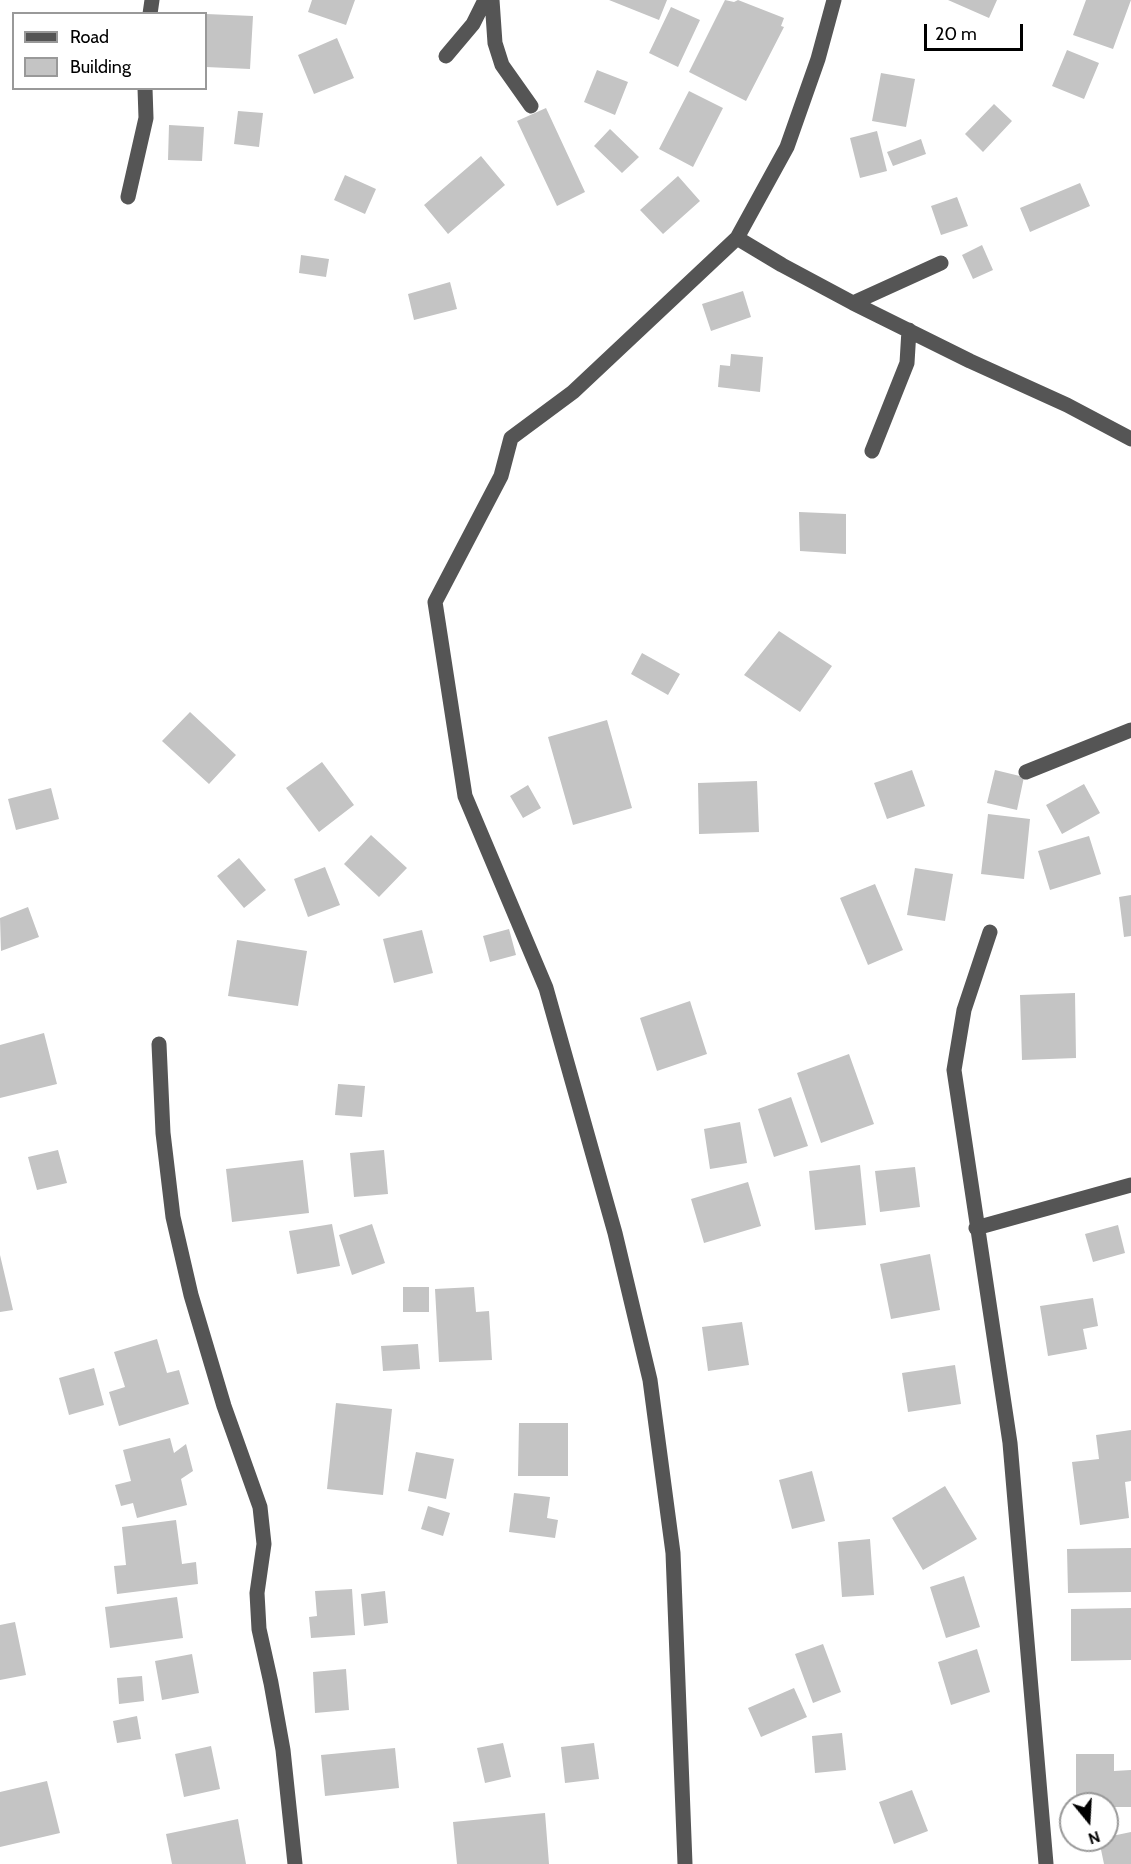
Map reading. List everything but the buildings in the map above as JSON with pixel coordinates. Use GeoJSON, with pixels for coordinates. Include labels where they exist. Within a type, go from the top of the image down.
{"type":"FeatureCollection","features":[{"type":"Feature","properties":{"kind":"street"},"geometry":{"type":"LineString","coordinates":[[446,56],[473,24],[485,0]]}},
{"type":"Feature","properties":{"kind":"street"},"geometry":{"type":"LineString","coordinates":[[492,0],[495,43],[502,65],[531,106]]}},
{"type":"Feature","properties":{"kind":"street"},"geometry":{"type":"LineString","coordinates":[[685,1864],[672,1553],[650,1380],[615,1233],[546,988],[465,796],[435,602],[501,476],[511,438],[573,392],[737,238],[787,147],[818,59],[834,0]]}},
{"type":"Feature","properties":{"kind":"street"},"geometry":{"type":"LineString","coordinates":[[128,197],[146,118],[145,90]]}},
{"type":"Feature","properties":{"kind":"street"},"geometry":{"type":"LineString","coordinates":[[737,238],[853,303],[1066,405],[1131,439]]}},
{"type":"Feature","properties":{"kind":"street"},"geometry":{"type":"LineString","coordinates":[[853,303],[941,263]]}},
{"type":"Feature","properties":{"kind":"street"},"geometry":{"type":"LineString","coordinates":[[872,451],[907,363],[909,330]]}},
{"type":"Feature","properties":{"kind":"street"},"geometry":{"type":"LineString","coordinates":[[1026,772],[1131,730]]}},
{"type":"Feature","properties":{"kind":"street"},"geometry":{"type":"LineString","coordinates":[[990,932],[964,1010],[954,1070],[1010,1443],[1046,1864]]}},
{"type":"Feature","properties":{"kind":"street"},"geometry":{"type":"LineString","coordinates":[[159,1044],[163,1133],[173,1217],[191,1295],[224,1406],[260,1507],[264,1544],[257,1593],[259,1629],[283,1750],[296,1864]]}},
{"type":"Feature","properties":{"kind":"street"},"geometry":{"type":"LineString","coordinates":[[976,1228],[1131,1185]]}}]}
